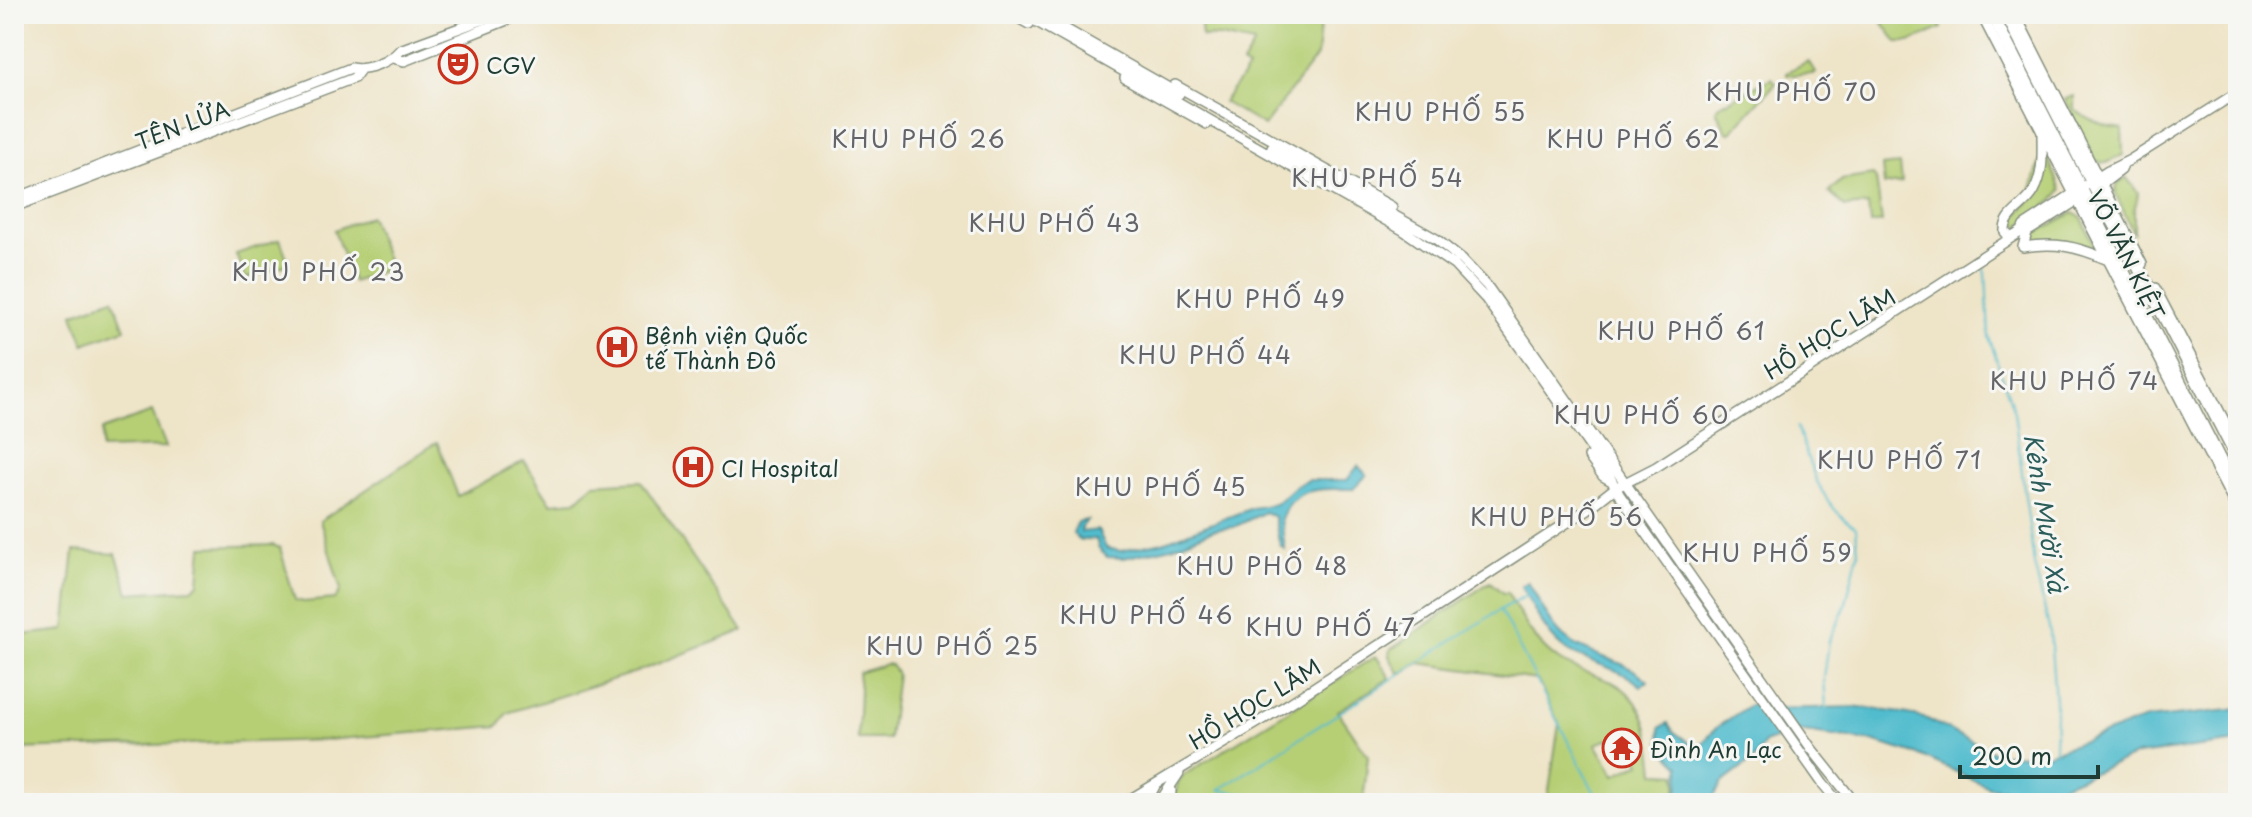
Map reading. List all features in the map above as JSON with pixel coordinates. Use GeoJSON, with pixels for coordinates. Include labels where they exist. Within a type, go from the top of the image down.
{"type":"FeatureCollection","features":[{"type":"Feature","properties":{"kind":"highway","name":"VÕ VĂN KIỆT"},"geometry":{"type":"LineString","coordinates":[[1992,14],[2045,128],[2135,261],[2238,460]]}},
{"type":"Feature","properties":{"kind":"highway","name":"VÕ VĂN KIỆT"},"geometry":{"type":"LineString","coordinates":[[2006,14],[2238,495]]}},
{"type":"Feature","properties":{"kind":"main road","name":"TÊN LỬA"},"geometry":{"type":"LineString","coordinates":[[14,199],[351,68],[360,70],[393,58],[400,50],[498,14]]}},
{"type":"Feature","properties":{"kind":"main road","name":"TÊN LỬA"},"geometry":{"type":"LineString","coordinates":[[393,58],[404,61],[522,14]]}},
{"type":"Feature","properties":{"kind":"main road"},"geometry":{"type":"LineString","coordinates":[[1011,14],[1438,234],[1480,271],[1569,422],[1607,471],[1614,488],[1839,803]]}},
{"type":"Feature","properties":{"kind":"main road"},"geometry":{"type":"LineString","coordinates":[[1023,14],[1059,38]]}},
{"type":"Feature","properties":{"kind":"main road"},"geometry":{"type":"LineString","coordinates":[[1039,14],[1257,141]]}},
{"type":"Feature","properties":{"kind":"main road"},"geometry":{"type":"LineString","coordinates":[[1050,14],[1430,247],[1466,277],[1506,319],[1609,451],[1624,481],[1811,748],[1855,803]]}},
{"type":"Feature","properties":{"kind":"main road","name":"VÕ VĂN KIỆT"},"geometry":{"type":"LineString","coordinates":[[1981,14],[2045,128],[2060,167],[2088,189],[2110,201],[2238,447]]}},
{"type":"Feature","properties":{"kind":"main road","name":"VÕ VĂN KIỆT"},"geometry":{"type":"LineString","coordinates":[[2015,14],[2090,162],[2084,214],[2238,511]]}},
{"type":"Feature","properties":{"kind":"main road","name":"TÊN LỬA"},"geometry":{"type":"LineString","coordinates":[[14,207],[354,78],[360,70]]}},
{"type":"Feature","properties":{"kind":"main road","name":"HỒ HỌC LÃM"},"geometry":{"type":"LineString","coordinates":[[1124,803],[1181,771],[1588,509],[1593,510],[1624,481],[1656,467],[2011,238],[2054,216],[2119,164],[2238,92]]}},
{"type":"Feature","properties":{"kind":"main road"},"geometry":{"type":"LineString","coordinates":[[2011,238],[2005,232],[2007,220],[2030,197],[2040,175],[2045,128]]}},
{"type":"Feature","properties":{"kind":"main road"},"geometry":{"type":"LineString","coordinates":[[2090,162],[2102,167],[2118,161],[2123,164]]}},
{"type":"Feature","properties":{"kind":"main road","name":"HỒ HỌC LÃM"},"geometry":{"type":"LineString","coordinates":[[2024,231],[2024,226],[2114,175],[2123,164]]}},
{"type":"Feature","properties":{"kind":"main road"},"geometry":{"type":"LineString","coordinates":[[2057,205],[2064,191],[2060,167]]}},
{"type":"Feature","properties":{"kind":"main road"},"geometry":{"type":"LineString","coordinates":[[2110,201],[2114,175]]}},
{"type":"Feature","properties":{"kind":"main road"},"geometry":{"type":"LineString","coordinates":[[2054,216],[2073,209],[2084,214]]}},
{"type":"Feature","properties":{"kind":"main road"},"geometry":{"type":"LineString","coordinates":[[2024,231],[2023,247],[2043,243],[2070,245],[2106,259]]}},
{"type":"Feature","properties":{"kind":"main road","name":"HỒ HỌC LÃM"},"geometry":{"type":"LineString","coordinates":[[1159,803],[1169,797],[1181,771]]}},
{"type":"Feature","properties":{"kind":"main road"},"geometry":{"type":"LineString","coordinates":[[1146,803],[1155,786]]}},
{"type":"Feature","properties":{"kind":"green space"},"geometry":{"type":"Polygon","coordinates":[[[1200,14],[1321,14],[1317,56],[1264,126],[1223,102],[1248,69],[1242,64],[1254,44],[1202,37],[1200,14]]]}},
{"type":"Feature","properties":{"kind":"green space"},"geometry":{"type":"Polygon","coordinates":[[[1900,14],[1935,14],[1942,28],[1910,42],[1897,42],[1883,23],[1900,14]]]}},
{"type":"Feature","properties":{"kind":"green space"},"geometry":{"type":"Polygon","coordinates":[[[1808,61],[1816,73],[1787,75],[1787,72],[1808,61]]]}},
{"type":"Feature","properties":{"kind":"green space"},"geometry":{"type":"Polygon","coordinates":[[[1772,78],[1776,83],[1730,133],[1727,132],[1716,110],[1718,106],[1772,78]]]}},
{"type":"Feature","properties":{"kind":"green space"},"geometry":{"type":"Polygon","coordinates":[[[2074,96],[2074,109],[2096,122],[2122,129],[2123,155],[2106,163],[2095,161],[2065,99],[2074,96]]]}},
{"type":"Feature","properties":{"kind":"green space"},"geometry":{"type":"Polygon","coordinates":[[[2044,148],[2061,190],[2054,200],[2010,233],[2009,223],[2028,203],[2044,148]]]}},
{"type":"Feature","properties":{"kind":"green space"},"geometry":{"type":"Polygon","coordinates":[[[1900,164],[1902,183],[1884,185],[1882,166],[1900,164]]]}},
{"type":"Feature","properties":{"kind":"green space"},"geometry":{"type":"Polygon","coordinates":[[[1873,175],[1882,222],[1870,224],[1868,205],[1845,207],[1829,192],[1842,180],[1873,175]]]}},
{"type":"Feature","properties":{"kind":"green space"},"geometry":{"type":"Polygon","coordinates":[[[2126,177],[2138,193],[2134,234],[2115,193],[2117,185],[2126,177]]]}},
{"type":"Feature","properties":{"kind":"green space"},"geometry":{"type":"Polygon","coordinates":[[[2073,213],[2082,218],[2097,252],[2063,243],[2029,243],[2030,236],[2073,213]]]}},
{"type":"Feature","properties":{"kind":"green space"},"geometry":{"type":"Polygon","coordinates":[[[370,216],[390,268],[353,282],[334,230],[370,216]]]}},
{"type":"Feature","properties":{"kind":"green space"},"geometry":{"type":"Polygon","coordinates":[[[280,239],[289,264],[245,279],[236,254],[280,239]]]}},
{"type":"Feature","properties":{"kind":"green space"},"geometry":{"type":"Polygon","coordinates":[[[113,298],[125,329],[84,344],[73,314],[113,298]]]}},
{"type":"Feature","properties":{"kind":"green space"},"geometry":{"type":"Polygon","coordinates":[[[152,412],[166,447],[101,449],[102,430],[152,412]]]}},
{"type":"Feature","properties":{"kind":"green space"},"geometry":{"type":"Polygon","coordinates":[[[437,442],[458,496],[524,461],[551,503],[576,501],[594,484],[641,481],[743,631],[636,672],[507,713],[498,726],[325,740],[14,749],[14,636],[65,630],[74,551],[116,554],[129,593],[192,589],[199,583],[202,547],[273,545],[280,548],[295,600],[335,599],[341,590],[320,521],[437,442]]]}},
{"type":"Feature","properties":{"kind":"green space"},"geometry":{"type":"Polygon","coordinates":[[[1490,582],[1504,594],[1507,592],[1530,630],[1551,655],[1572,667],[1612,682],[1633,699],[1646,721],[1655,773],[1677,774],[1677,788],[1670,803],[1547,803],[1559,724],[1537,680],[1419,663],[1403,673],[1398,672],[1389,656],[1390,650],[1490,582]],[[1623,734],[1596,744],[1615,775],[1641,763],[1629,738],[1623,734]]]}},
{"type":"Feature","properties":{"kind":"green space"},"geometry":{"type":"Polygon","coordinates":[[[1376,656],[1390,678],[1338,711],[1368,756],[1363,803],[1173,803],[1178,783],[1184,775],[1376,656]]]}},
{"type":"Feature","properties":{"kind":"green space"},"geometry":{"type":"Polygon","coordinates":[[[891,665],[897,674],[889,739],[858,739],[858,673],[891,665]]]}},
{"type":"Feature","properties":{"kind":"water"},"geometry":{"type":"Polygon","coordinates":[[[1358,466],[1367,475],[1353,489],[1320,489],[1294,499],[1281,519],[1285,549],[1280,545],[1274,517],[1265,512],[1234,527],[1213,530],[1172,547],[1124,558],[1107,557],[1099,549],[1096,539],[1079,540],[1073,533],[1077,522],[1087,520],[1081,532],[1098,530],[1106,548],[1121,551],[1163,542],[1252,508],[1275,504],[1297,485],[1309,480],[1347,480],[1358,466]]]}},
{"type":"Feature","properties":{"kind":"water"},"geometry":{"type":"Polygon","coordinates":[[[1528,582],[1551,621],[1568,640],[1630,668],[1648,681],[1641,686],[1624,674],[1577,656],[1560,645],[1541,622],[1521,586],[1528,582]]]}},
{"type":"Feature","properties":{"kind":"water"},"geometry":{"type":"Polygon","coordinates":[[[1756,701],[1762,709],[1860,707],[1908,714],[1927,719],[1997,754],[2044,755],[2146,719],[2238,709],[2238,742],[2137,755],[2042,793],[1989,787],[1922,756],[1875,742],[1797,731],[1764,743],[1755,758],[1722,783],[1710,803],[1672,803],[1679,788],[1680,766],[1661,747],[1660,728],[1668,723],[1673,731],[1698,749],[1717,727],[1756,701]]]}},
{"type":"Feature","properties":{"kind":"waterway","name":"Kênh Mười Xà"},"geometry":{"type":"LineString","coordinates":[[1983,262],[1989,337],[2014,412],[2034,564],[2050,632],[2056,714],[2055,751]]}},
{"type":"Feature","properties":{"kind":"waterway"},"geometry":{"type":"LineString","coordinates":[[1797,427],[1825,496],[1833,508],[1856,528],[1858,553],[1845,607],[1829,641],[1824,678],[1826,708]]}},
{"type":"Feature","properties":{"kind":"waterway"},"geometry":{"type":"LineString","coordinates":[[1219,790],[1529,594]]}},
{"type":"Feature","properties":{"kind":"waterway"},"geometry":{"type":"LineString","coordinates":[[1500,610],[1600,803]]}},
{"type":"Feature","properties":{"kind":"waterway"},"geometry":{"type":"LineString","coordinates":[[1220,790],[1294,803]]}},
{"type":"Feature","properties":{"kind":"place","name":"CGV"},"geometry":{"type":"Point","coordinates":[458,64]}},
{"type":"Feature","properties":{"kind":"place","name":"Bệnh viện Quốc tế Thành Đô"},"geometry":{"type":"Point","coordinates":[617,347]}},
{"type":"Feature","properties":{"kind":"place","name":"CI Hospital"},"geometry":{"type":"Point","coordinates":[693,467]}},
{"type":"Feature","properties":{"kind":"place","name":"Đình An Lạc"},"geometry":{"type":"Point","coordinates":[1622,748]}},
{"type":"Feature","properties":{"kind":"district","name":"KHU PHỐ 70"},"geometry":{"type":"Point","coordinates":[1792,91]}},
{"type":"Feature","properties":{"kind":"district","name":"KHU PHỐ 55"},"geometry":{"type":"Point","coordinates":[1441,111]}},
{"type":"Feature","properties":{"kind":"district","name":"KHU PHỐ 26"},"geometry":{"type":"Point","coordinates":[919,138]}},
{"type":"Feature","properties":{"kind":"district","name":"KHU PHỐ 62"},"geometry":{"type":"Point","coordinates":[1634,138]}},
{"type":"Feature","properties":{"kind":"district","name":"KHU PHỐ 54"},"geometry":{"type":"Point","coordinates":[1378,177]}},
{"type":"Feature","properties":{"kind":"district","name":"KHU PHỐ 43"},"geometry":{"type":"Point","coordinates":[1055,222]}},
{"type":"Feature","properties":{"kind":"district","name":"KHU PHỐ 23"},"geometry":{"type":"Point","coordinates":[319,271]}},
{"type":"Feature","properties":{"kind":"district","name":"KHU PHỐ 49"},"geometry":{"type":"Point","coordinates":[1261,298]}},
{"type":"Feature","properties":{"kind":"district","name":"KHU PHỐ 61"},"geometry":{"type":"Point","coordinates":[1682,330]}},
{"type":"Feature","properties":{"kind":"district","name":"KHU PHỐ 44"},"geometry":{"type":"Point","coordinates":[1206,354]}},
{"type":"Feature","properties":{"kind":"district","name":"KHU PHỐ 74"},"geometry":{"type":"Point","coordinates":[2075,380]}},
{"type":"Feature","properties":{"kind":"district","name":"KHU PHỐ 60"},"geometry":{"type":"Point","coordinates":[1642,414]}},
{"type":"Feature","properties":{"kind":"district","name":"KHU PHỐ 71"},"geometry":{"type":"Point","coordinates":[1900,459]}},
{"type":"Feature","properties":{"kind":"district","name":"KHU PHỐ 45"},"geometry":{"type":"Point","coordinates":[1161,486]}},
{"type":"Feature","properties":{"kind":"district","name":"KHU PHỐ 56"},"geometry":{"type":"Point","coordinates":[1557,516]}},
{"type":"Feature","properties":{"kind":"district","name":"KHU PHỐ 59"},"geometry":{"type":"Point","coordinates":[1768,552]}},
{"type":"Feature","properties":{"kind":"district","name":"KHU PHỐ 48"},"geometry":{"type":"Point","coordinates":[1263,565]}},
{"type":"Feature","properties":{"kind":"district","name":"KHU PHỐ 46"},"geometry":{"type":"Point","coordinates":[1147,614]}},
{"type":"Feature","properties":{"kind":"district","name":"KHU PHỐ 47"},"geometry":{"type":"Point","coordinates":[1331,626]}},
{"type":"Feature","properties":{"kind":"district","name":"KHU PHỐ 25"},"geometry":{"type":"Point","coordinates":[953,645]}}]}
